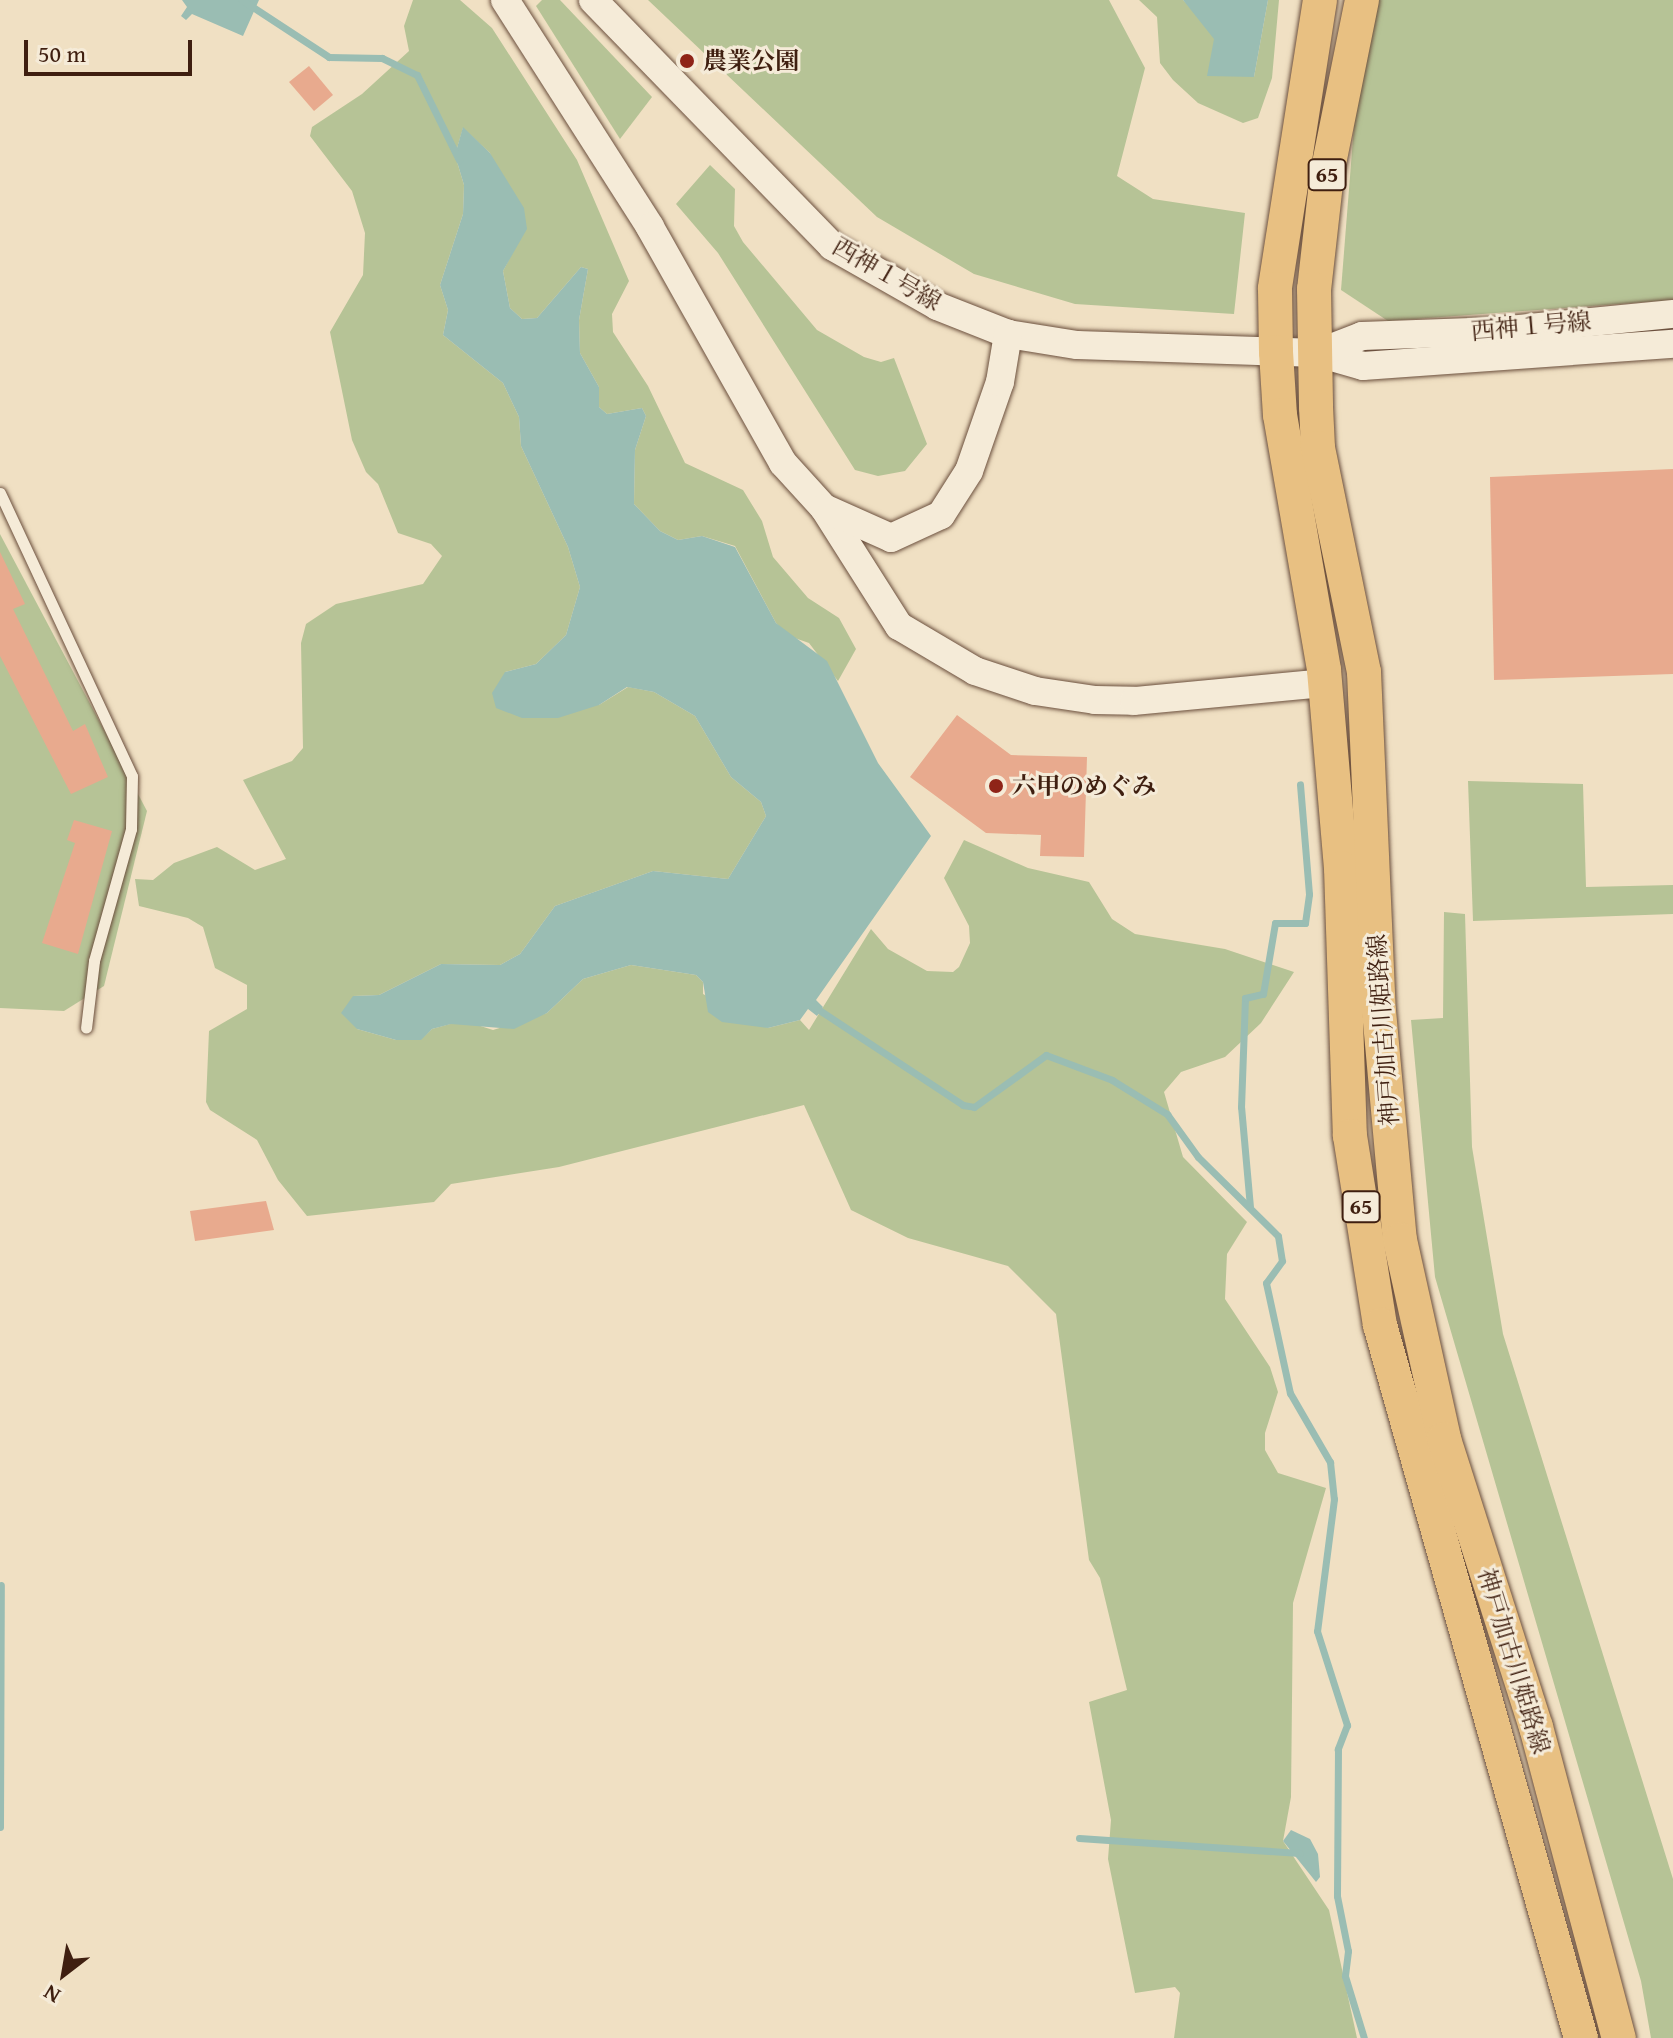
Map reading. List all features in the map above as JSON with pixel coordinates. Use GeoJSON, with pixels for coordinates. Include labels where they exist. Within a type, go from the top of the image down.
{"type":"FeatureCollection","features":[{"type":"Feature","properties":{"kind":"main road","name":"神戸加古川姫路線"},"geometry":{"type":"LineString","coordinates":[[1320,0],[1275,289],[1276,352],[1280,415],[1325,683],[1341,868],[1350,1136],[1380,1325],[1581,2038]]}},
{"type":"Feature","properties":{"kind":"main road","name":"神戸加古川姫路線"},"geometry":{"type":"LineString","coordinates":[[1362,0],[1327,174],[1314,289],[1318,448],[1364,672],[1379,1011],[1400,1240],[1444,1439],[1536,1727],[1619,2038]]}},
{"type":"Feature","properties":{"kind":"street"},"geometry":{"type":"LineString","coordinates":[[505,0],[650,227],[783,463],[824,508],[899,626],[975,671],[1035,691],[1134,701],[1325,683]]}},
{"type":"Feature","properties":{"kind":"street","name":"西神１号線"},"geometry":{"type":"LineString","coordinates":[[593,0],[832,246],[937,306],[1008,334],[1077,345],[1318,353],[1363,366],[1673,344]]}},
{"type":"Feature","properties":{"kind":"street","name":"西神１号線"},"geometry":{"type":"LineString","coordinates":[[1318,353],[1362,336],[1499,331],[1673,314]]}},
{"type":"Feature","properties":{"kind":"street"},"geometry":{"type":"LineString","coordinates":[[871,582],[891,538],[941,515],[969,471],[1000,382],[1008,334]]}},
{"type":"Feature","properties":{"kind":"street"},"geometry":{"type":"LineString","coordinates":[[824,508],[891,538]]}},
{"type":"Feature","properties":{"kind":"lane"},"geometry":{"type":"LineString","coordinates":[[0,493],[132,776],[131,829],[94,961],[86,1028]]}},
{"type":"Feature","properties":{"kind":"green space"},"geometry":{"type":"Polygon","coordinates":[[[413,0],[460,0],[492,28],[577,160],[629,281],[612,314],[613,332],[648,386],[685,463],[743,490],[762,521],[773,557],[808,598],[839,618],[856,649],[838,681],[809,643],[789,636],[776,623],[735,546],[702,536],[678,540],[660,531],[634,504],[635,450],[646,416],[642,408],[607,414],[599,407],[599,387],[580,353],[579,320],[588,269],[581,267],[537,318],[522,319],[510,308],[503,271],[514,250],[490,153],[463,128],[455,155],[464,185],[463,214],[440,285],[448,310],[443,335],[503,383],[519,417],[521,446],[568,547],[580,587],[566,635],[536,664],[505,672],[599,705],[628,687],[654,692],[695,716],[731,777],[761,802],[766,816],[728,879],[653,871],[555,906],[520,954],[500,965],[441,964],[379,995],[353,996],[357,1029],[396,1040],[420,1040],[432,1029],[450,1024],[471,1023],[493,1030],[547,1013],[583,979],[631,965],[696,975],[703,982],[703,994],[768,1028],[800,1020],[809,1030],[871,929],[888,949],[927,971],[953,972],[959,967],[970,943],[969,926],[944,878],[964,840],[1028,868],[1089,882],[1112,919],[1135,934],[1225,949],[1294,972],[1261,1023],[1225,1057],[1181,1072],[1164,1092],[1183,1157],[1247,1222],[1227,1254],[1225,1299],[1270,1367],[1278,1392],[1265,1433],[1265,1450],[1278,1473],[1326,1488],[1293,1603],[1291,1797],[1283,1841],[1329,1910],[1357,2038],[1174,2038],[1180,1993],[1175,1987],[1135,1993],[1108,1859],[1111,1820],[1089,1702],[1127,1690],[1100,1578],[1089,1560],[1056,1314],[1008,1266],[908,1238],[851,1210],[804,1105],[559,1167],[451,1184],[434,1202],[307,1216],[278,1180],[257,1140],[210,1110],[206,1102],[209,1031],[247,1009],[247,985],[215,968],[203,927],[188,918],[139,906],[135,879],[153,880],[174,863],[217,847],[255,870],[286,859],[243,780],[292,761],[303,748],[301,643],[306,624],[336,604],[423,584],[442,556],[431,544],[398,533],[378,484],[366,472],[352,440],[330,332],[363,275],[365,233],[352,191],[310,136],[312,127],[362,94],[409,51],[404,26],[413,0]]]}},
{"type":"Feature","properties":{"kind":"green space"},"geometry":{"type":"Polygon","coordinates":[[[542,0],[560,0],[652,97],[620,139],[536,6],[542,0]]]}},
{"type":"Feature","properties":{"kind":"green space"},"geometry":{"type":"Polygon","coordinates":[[[648,0],[1109,0],[1145,68],[1117,176],[1153,199],[1245,213],[1234,314],[1075,304],[974,274],[877,217],[648,0]]]}},
{"type":"Feature","properties":{"kind":"green space"},"geometry":{"type":"Polygon","coordinates":[[[1139,0],[1183,0],[1254,77],[1268,0],[1279,0],[1272,78],[1258,118],[1243,123],[1198,103],[1173,80],[1160,63],[1157,17],[1139,0]]]}},
{"type":"Feature","properties":{"kind":"green space"},"geometry":{"type":"Polygon","coordinates":[[[1364,0],[1673,0],[1673,300],[1388,321],[1341,290],[1364,0]]]}},
{"type":"Feature","properties":{"kind":"green space"},"geometry":{"type":"Polygon","coordinates":[[[710,165],[735,189],[734,226],[743,242],[817,330],[864,357],[881,362],[894,358],[927,444],[905,471],[878,476],[855,470],[718,253],[676,204],[710,165]]]}},
{"type":"Feature","properties":{"kind":"green space"},"geometry":{"type":"Polygon","coordinates":[[[0,534],[147,811],[104,986],[64,1011],[0,1008],[0,534]]]}},
{"type":"Feature","properties":{"kind":"green space"},"geometry":{"type":"Polygon","coordinates":[[[1468,781],[1583,784],[1586,887],[1673,885],[1673,914],[1473,921],[1468,781]]]}},
{"type":"Feature","properties":{"kind":"green space"},"geometry":{"type":"Polygon","coordinates":[[[1444,912],[1465,914],[1472,1147],[1503,1334],[1673,1879],[1673,2038],[1651,2038],[1641,1981],[1435,1277],[1411,1020],[1443,1018],[1444,912]]]}},
{"type":"Feature","properties":{"kind":"water"},"geometry":{"type":"Polygon","coordinates":[[[182,0],[259,0],[243,36],[192,14],[186,20],[181,16],[187,7],[182,0]]]}},
{"type":"Feature","properties":{"kind":"water"},"geometry":{"type":"Polygon","coordinates":[[[1183,0],[1268,0],[1254,77],[1207,76],[1214,39],[1183,0]]]}},
{"type":"Feature","properties":{"kind":"water"},"geometry":{"type":"Polygon","coordinates":[[[463,127],[490,153],[524,208],[527,229],[503,271],[510,308],[522,319],[537,318],[581,267],[588,269],[579,320],[580,353],[599,387],[599,407],[607,414],[642,408],[646,416],[635,450],[634,504],[660,531],[678,540],[702,536],[735,547],[776,623],[827,661],[878,763],[931,836],[816,1000],[823,1007],[817,1016],[808,1009],[800,1020],[768,1028],[722,1022],[708,1012],[703,982],[696,975],[631,965],[583,979],[547,1013],[514,1029],[451,1024],[432,1029],[421,1040],[396,1040],[357,1029],[341,1013],[353,996],[379,995],[441,964],[500,965],[520,954],[555,906],[653,871],[728,879],[766,816],[761,802],[731,777],[695,716],[654,692],[627,687],[599,705],[558,718],[522,718],[496,708],[492,693],[505,672],[536,664],[566,635],[580,587],[568,547],[521,446],[519,417],[503,383],[443,335],[448,310],[440,285],[463,214],[464,185],[455,155],[463,127]]]}},
{"type":"Feature","properties":{"kind":"water"},"geometry":{"type":"Polygon","coordinates":[[[1291,1830],[1310,1839],[1318,1854],[1320,1877],[1316,1882],[1283,1841],[1291,1830]]]}},
{"type":"Feature","properties":{"kind":"building"},"geometry":{"type":"Polygon","coordinates":[[[309,66],[333,95],[314,111],[289,82],[309,66]]]}},
{"type":"Feature","properties":{"kind":"building"},"geometry":{"type":"Polygon","coordinates":[[[1673,469],[1673,674],[1494,680],[1490,477],[1673,469]]]}},
{"type":"Feature","properties":{"kind":"building"},"geometry":{"type":"Polygon","coordinates":[[[0,552],[25,604],[13,609],[73,731],[85,724],[108,777],[71,794],[0,656],[0,552]]]}},
{"type":"Feature","properties":{"kind":"building"},"geometry":{"type":"Polygon","coordinates":[[[957,715],[1011,755],[1087,757],[1084,857],[1040,856],[1041,835],[986,833],[910,777],[957,715]]]}},
{"type":"Feature","properties":{"kind":"building"},"geometry":{"type":"Polygon","coordinates":[[[74,820],[112,831],[78,954],[42,943],[75,843],[67,840],[74,820]]]}},
{"type":"Feature","properties":{"kind":"building"},"geometry":{"type":"Polygon","coordinates":[[[266,1201],[274,1230],[195,1241],[190,1211],[266,1201]]]}},
{"type":"Feature","properties":{"kind":"waterway"},"geometry":{"type":"LineString","coordinates":[[242,0],[329,57],[382,58],[417,75],[459,160]]}},
{"type":"Feature","properties":{"kind":"waterway"},"geometry":{"type":"LineString","coordinates":[[1250,1207],[1241,1107],[1245,998],[1263,994],[1275,923],[1305,923],[1309,894],[1300,784]]}},
{"type":"Feature","properties":{"kind":"waterway"},"geometry":{"type":"LineString","coordinates":[[813,1006],[963,1105],[974,1107],[1046,1055],[1112,1080],[1167,1114],[1198,1157],[1278,1236],[1282,1261],[1266,1283],[1290,1393],[1330,1462],[1334,1499],[1317,1631],[1347,1725],[1338,1749],[1337,1896],[1348,1951],[1345,1976],[1364,2038]]}},
{"type":"Feature","properties":{"kind":"waterway"},"geometry":{"type":"LineString","coordinates":[[0,1827],[1,1585]]}},
{"type":"Feature","properties":{"kind":"waterway"},"geometry":{"type":"LineString","coordinates":[[1079,1838],[1299,1853]]}},
{"type":"Feature","properties":{"kind":"place","name":"農業公園"},"geometry":{"type":"Point","coordinates":[687,61]}},
{"type":"Feature","properties":{"kind":"place","name":"六甲のめぐみ"},"geometry":{"type":"Point","coordinates":[996,786]}}]}
